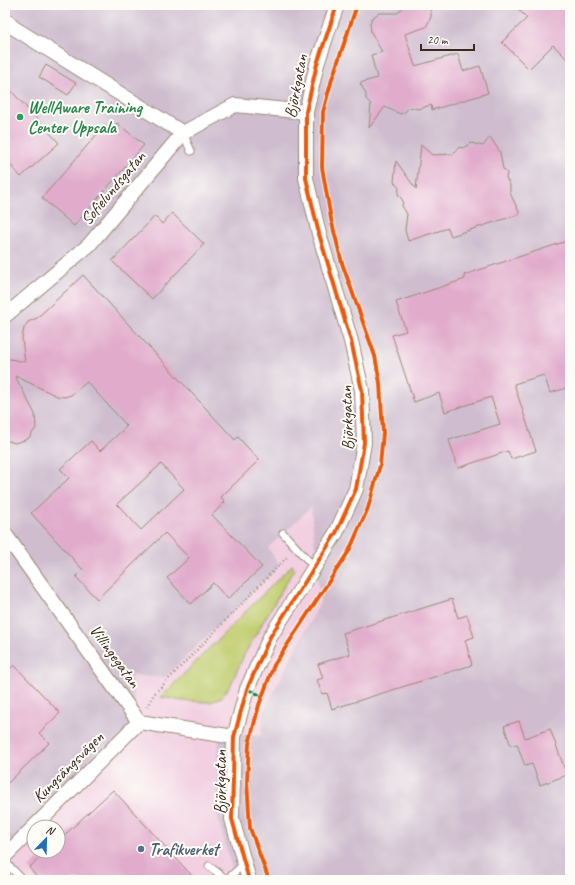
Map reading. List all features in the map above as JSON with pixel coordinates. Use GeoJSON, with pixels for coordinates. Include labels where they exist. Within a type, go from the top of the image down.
{"type":"FeatureCollection","features":[{"type":"Feature","properties":{"kind":"street","name":"Björkgatan"},"geometry":{"type":"LineString","coordinates":[[248,880],[232,819],[234,737],[247,689],[270,637],[336,533],[356,489],[364,443],[362,390],[351,341],[319,234],[306,178],[306,112],[317,64],[338,5]]}},
{"type":"Feature","properties":{"kind":"street"},"geometry":{"type":"LineString","coordinates":[[5,20],[14,28],[183,133]]}},
{"type":"Feature","properties":{"kind":"street","name":"Sofielundsgatan"},"geometry":{"type":"LineString","coordinates":[[5,316],[89,245],[183,133],[235,105],[306,112]]}},
{"type":"Feature","properties":{"kind":"street","name":"Villingegatan"},"geometry":{"type":"LineString","coordinates":[[5,534],[139,722]]}},
{"type":"Feature","properties":{"kind":"street"},"geometry":{"type":"LineString","coordinates":[[139,722],[234,737]]}},
{"type":"Feature","properties":{"kind":"street","name":"Kungsängsvägen"},"geometry":{"type":"LineString","coordinates":[[5,856],[139,722]]}},
{"type":"Feature","properties":{"kind":"lane"},"geometry":{"type":"LineString","coordinates":[[183,133],[191,151]]}},
{"type":"Feature","properties":{"kind":"lane"},"geometry":{"type":"LineString","coordinates":[[283,533],[314,567]]}},
{"type":"Feature","properties":{"kind":"lane"},"geometry":{"type":"LineString","coordinates":[[5,862],[23,880]]}},
{"type":"Feature","properties":{"kind":"lane"},"geometry":{"type":"LineString","coordinates":[[209,866],[227,880],[243,865]]}},
{"type":"Feature","properties":{"kind":"path"},"geometry":{"type":"LineString","coordinates":[[139,722],[154,694],[296,547]]}},
{"type":"Feature","properties":{"kind":"shaded area"},"geometry":{"type":"Polygon","coordinates":[[[5,5],[570,5],[570,880],[235,880],[217,815],[219,733],[261,736],[263,712],[320,602],[311,507],[268,548],[280,566],[164,678],[130,675],[139,722],[42,819],[26,819],[26,835],[5,856],[5,5]]]}},
{"type":"Feature","properties":{"kind":"shaded area"},"geometry":{"type":"Polygon","coordinates":[[[311,506],[320,602],[263,712],[261,737],[220,733],[217,815],[235,880],[5,880],[5,856],[26,826],[26,859],[66,859],[66,819],[31,819],[130,675],[164,678],[280,567],[268,548],[311,506]]]}},
{"type":"Feature","properties":{"kind":"green space"},"geometry":{"type":"Polygon","coordinates":[[[292,565],[294,569],[244,655],[231,684],[222,697],[211,702],[182,701],[161,697],[292,565]]]}},
{"type":"Feature","properties":{"kind":"building"},"geometry":{"type":"Polygon","coordinates":[[[405,5],[428,5],[431,12],[431,17],[426,27],[405,34],[415,66],[458,54],[463,71],[480,66],[488,93],[432,110],[431,105],[418,109],[409,107],[405,112],[400,114],[385,107],[369,128],[371,104],[366,99],[366,94],[360,83],[377,78],[371,55],[382,52],[371,32],[370,23],[372,18],[379,13],[398,13],[405,5]]]}},
{"type":"Feature","properties":{"kind":"building"},"geometry":{"type":"Polygon","coordinates":[[[514,5],[570,5],[570,62],[553,45],[529,69],[502,42],[527,18],[514,5]]]}},
{"type":"Feature","properties":{"kind":"building"},"geometry":{"type":"Polygon","coordinates":[[[46,65],[76,83],[68,95],[39,77],[46,65]]]}},
{"type":"Feature","properties":{"kind":"building"},"geometry":{"type":"Polygon","coordinates":[[[5,84],[59,143],[21,177],[5,159],[5,84]]]}},
{"type":"Feature","properties":{"kind":"building"},"geometry":{"type":"Polygon","coordinates":[[[117,123],[144,145],[74,226],[42,198],[105,125],[111,130],[117,123]]]}},
{"type":"Feature","properties":{"kind":"building"},"geometry":{"type":"Polygon","coordinates":[[[490,137],[500,152],[503,169],[507,173],[506,178],[510,185],[510,193],[520,214],[451,236],[448,228],[408,241],[405,230],[407,214],[402,206],[403,201],[398,194],[399,188],[394,182],[396,161],[416,189],[421,145],[432,155],[453,154],[459,147],[463,148],[471,143],[483,146],[490,137]]]}},
{"type":"Feature","properties":{"kind":"building"},"geometry":{"type":"Polygon","coordinates":[[[172,213],[204,244],[152,299],[112,261],[155,216],[162,224],[172,213]]]}},
{"type":"Feature","properties":{"kind":"building"},"geometry":{"type":"Polygon","coordinates":[[[570,240],[570,387],[550,393],[544,375],[514,384],[536,451],[511,459],[508,451],[458,468],[449,440],[500,424],[491,397],[445,412],[439,393],[414,402],[392,335],[406,331],[396,302],[465,279],[464,275],[570,240]]]}},
{"type":"Feature","properties":{"kind":"building"},"geometry":{"type":"Polygon","coordinates":[[[83,275],[235,440],[238,437],[259,460],[221,497],[225,502],[212,515],[262,567],[228,599],[213,583],[191,604],[167,578],[189,558],[165,533],[97,599],[76,577],[83,570],[31,513],[69,478],[60,469],[91,441],[100,451],[127,426],[87,382],[71,395],[64,397],[57,396],[15,376],[35,414],[36,428],[28,439],[15,443],[5,440],[5,358],[25,362],[22,339],[24,328],[28,322],[37,318],[83,275]],[[161,464],[117,504],[141,530],[184,489],[161,464]]]}},
{"type":"Feature","properties":{"kind":"building"},"geometry":{"type":"Polygon","coordinates":[[[452,599],[458,618],[467,615],[474,637],[465,640],[472,665],[332,709],[327,693],[322,694],[317,680],[323,678],[318,664],[350,654],[343,633],[452,599]]]}},
{"type":"Feature","properties":{"kind":"building"},"geometry":{"type":"Polygon","coordinates":[[[14,665],[60,713],[39,733],[49,743],[5,786],[5,674],[14,665]]]}},
{"type":"Feature","properties":{"kind":"building"},"geometry":{"type":"Polygon","coordinates":[[[519,721],[525,738],[550,729],[567,775],[540,785],[532,764],[525,766],[517,744],[511,746],[504,726],[519,721]]]}},
{"type":"Feature","properties":{"kind":"building"},"geometry":{"type":"Polygon","coordinates":[[[113,790],[196,880],[40,880],[29,868],[39,859],[66,859],[66,834],[113,790]]]}},
{"type":"Feature","properties":{"kind":"marked path"},"geometry":{"type":"LineString","coordinates":[[247,689],[262,696]]}},
{"type":"Feature","properties":{"kind":"cycle path"},"geometry":{"type":"LineString","coordinates":[[249,880],[232,819],[234,737],[247,689],[270,637],[336,533],[356,489],[364,443],[362,390],[351,341],[319,234],[306,178],[306,112],[317,64],[337,5]]}},
{"type":"Feature","properties":{"kind":"cycle path"},"geometry":{"type":"LineString","coordinates":[[269,880],[250,828],[247,781],[249,744],[259,705],[274,665],[349,551],[368,508],[380,465],[383,433],[380,383],[375,356],[342,263],[331,219],[322,167],[323,112],[332,79],[357,5]]}},
{"type":"Feature","properties":{"kind":"place","name":"WellAware Training Center Uppsala"},"geometry":{"type":"Point","coordinates":[20,117]}},
{"type":"Feature","properties":{"kind":"place","name":"Trafikverket"},"geometry":{"type":"Point","coordinates":[141,849]}}]}
